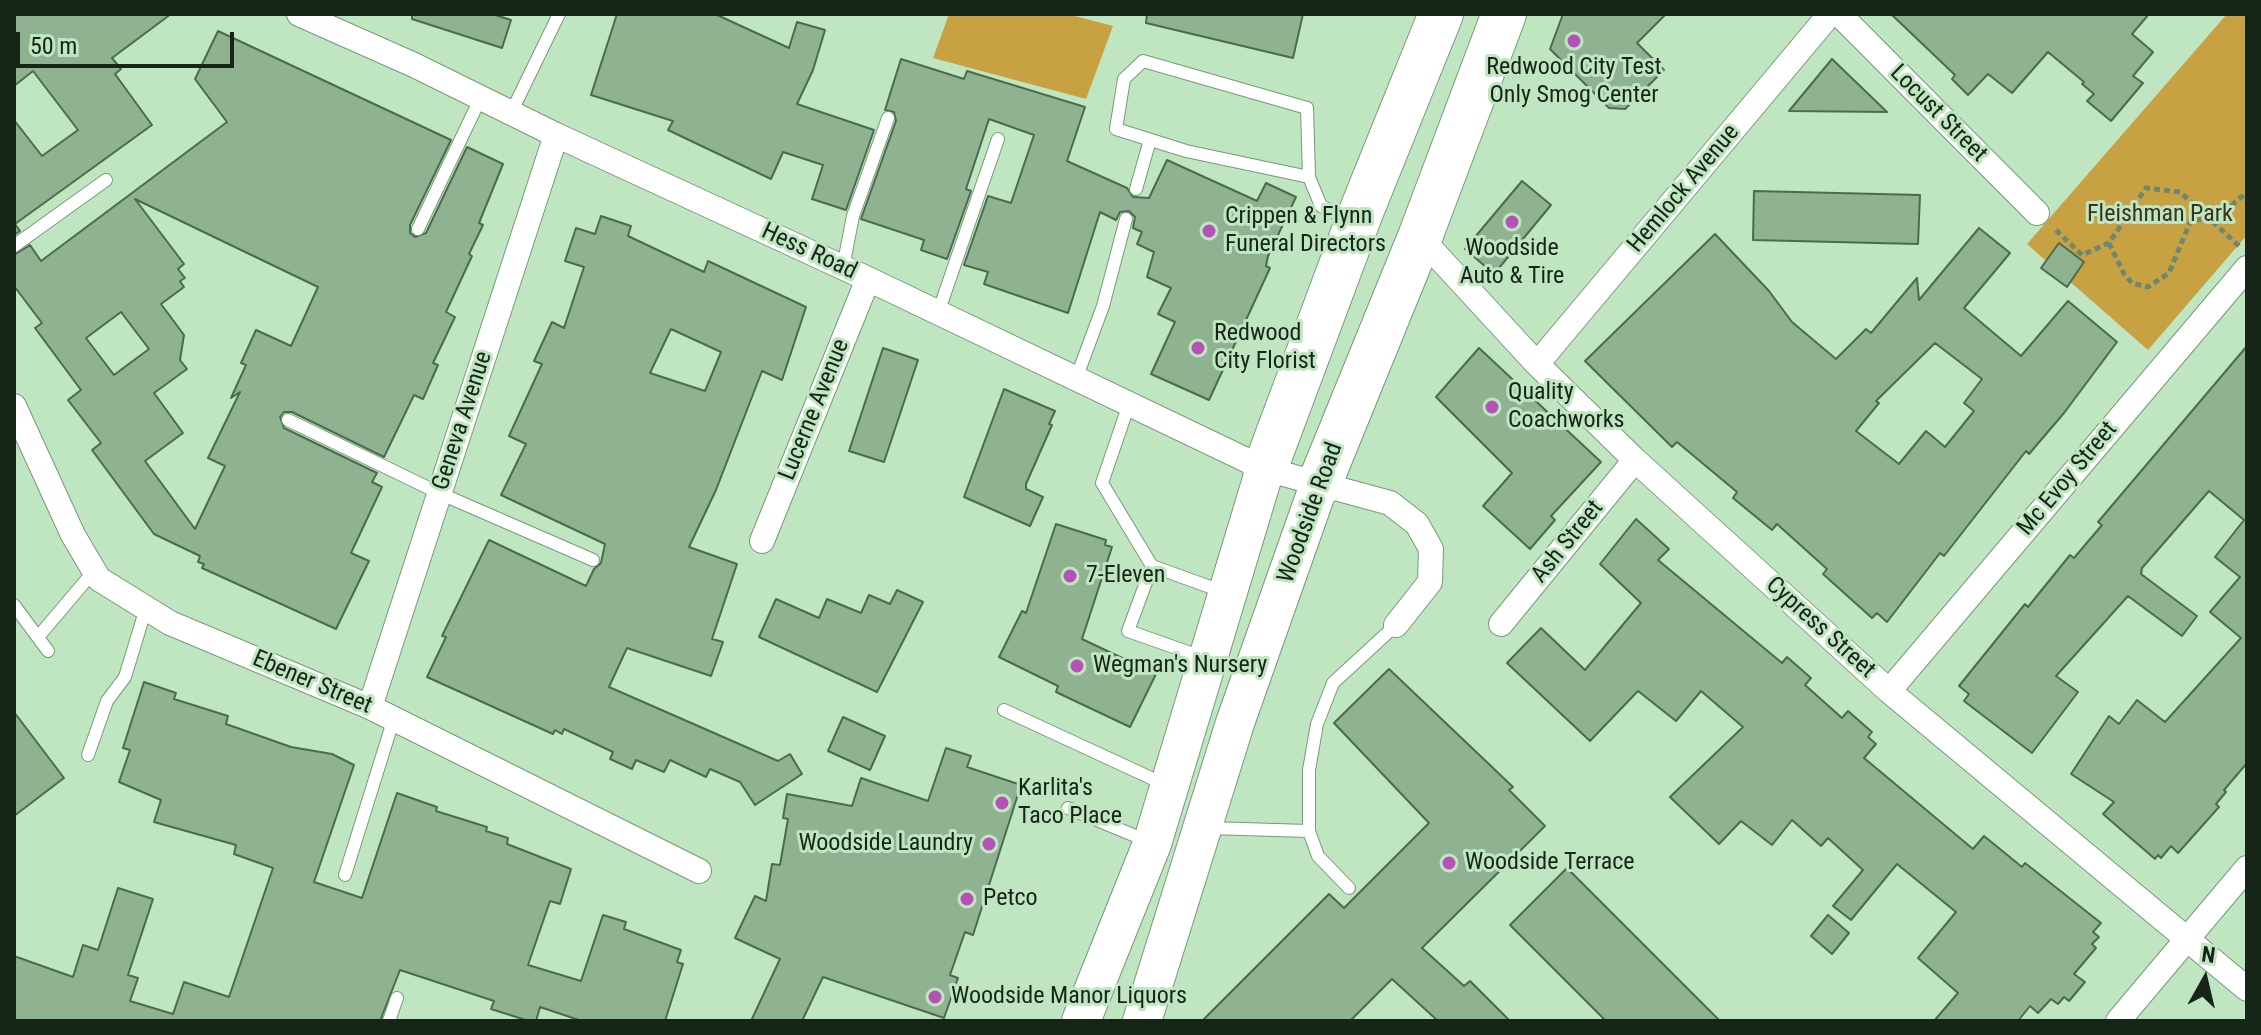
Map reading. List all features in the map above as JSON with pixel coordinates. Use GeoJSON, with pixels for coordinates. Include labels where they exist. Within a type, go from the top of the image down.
{"type":"FeatureCollection","features":[{"type":"Feature","properties":{"kind":"highway"},"geometry":{"type":"LineString","coordinates":[[1265,469],[1357,223],[1441,14]]}},
{"type":"Feature","properties":{"kind":"highway","name":"Woodside Road"},"geometry":{"type":"LineString","coordinates":[[1319,485],[1420,237],[1504,14]]}},
{"type":"Feature","properties":{"kind":"main road"},"geometry":{"type":"LineString","coordinates":[[1081,1021],[1152,844],[1171,787],[1265,469]]}},
{"type":"Feature","properties":{"kind":"main road","name":"Woodside Road"},"geometry":{"type":"LineString","coordinates":[[1142,1021],[1205,828],[1235,723],[1319,485]]}},
{"type":"Feature","properties":{"kind":"street","name":"Hess Road"},"geometry":{"type":"LineString","coordinates":[[299,14],[843,267],[1265,469],[1390,503],[1417,524],[1431,549],[1430,582],[1396,625]]}},
{"type":"Feature","properties":{"kind":"street","name":"Hemlock Avenue"},"geometry":{"type":"LineString","coordinates":[[1537,364],[1830,14]]}},
{"type":"Feature","properties":{"kind":"street","name":"Locust Street"},"geometry":{"type":"LineString","coordinates":[[1839,14],[2037,213]]}},
{"type":"Feature","properties":{"kind":"street","name":"Geneva Avenue"},"geometry":{"type":"LineString","coordinates":[[370,707],[556,135]]}},
{"type":"Feature","properties":{"kind":"street","name":"Cypress Street"},"geometry":{"type":"LineString","coordinates":[[1420,237],[1537,364],[1635,460],[1889,691],[2247,989]]}},
{"type":"Feature","properties":{"kind":"street","name":"Mc Evoy Street"},"geometry":{"type":"LineString","coordinates":[[1889,691],[2247,268]]}},
{"type":"Feature","properties":{"kind":"street","name":"Lucerne Avenue"},"geometry":{"type":"LineString","coordinates":[[762,541],[868,279]]}},
{"type":"Feature","properties":{"kind":"street","name":"Ebener Street"},"geometry":{"type":"LineString","coordinates":[[14,406],[99,579],[170,623],[394,718],[699,871]]}},
{"type":"Feature","properties":{"kind":"street","name":"Ash Street"},"geometry":{"type":"LineString","coordinates":[[1501,624],[1635,460]]}},
{"type":"Feature","properties":{"kind":"street"},"geometry":{"type":"LineString","coordinates":[[2118,1021],[2247,868]]}},
{"type":"Feature","properties":{"kind":"lane"},"geometry":{"type":"LineString","coordinates":[[511,113],[559,14]]}},
{"type":"Feature","properties":{"kind":"lane"},"geometry":{"type":"LineString","coordinates":[[1309,177],[1150,140],[1116,129],[1124,79],[1143,61],[1307,108],[1311,133],[1309,177],[1321,206],[1357,223]]}},
{"type":"Feature","properties":{"kind":"lane"},"geometry":{"type":"LineString","coordinates":[[418,229],[481,97]]}},
{"type":"Feature","properties":{"kind":"lane"},"geometry":{"type":"LineString","coordinates":[[843,267],[853,216],[888,118]]}},
{"type":"Feature","properties":{"kind":"lane"},"geometry":{"type":"LineString","coordinates":[[938,313],[998,139]]}},
{"type":"Feature","properties":{"kind":"lane"},"geometry":{"type":"LineString","coordinates":[[1136,189],[1150,140]]}},
{"type":"Feature","properties":{"kind":"lane"},"geometry":{"type":"LineString","coordinates":[[14,246],[106,180]]}},
{"type":"Feature","properties":{"kind":"lane"},"geometry":{"type":"LineString","coordinates":[[1076,379],[1103,306],[1126,219]]}},
{"type":"Feature","properties":{"kind":"lane"},"geometry":{"type":"LineString","coordinates":[[1129,404],[1102,483],[1152,566],[1228,593]]}},
{"type":"Feature","properties":{"kind":"lane"},"geometry":{"type":"LineString","coordinates":[[288,420],[439,493],[593,560]]}},
{"type":"Feature","properties":{"kind":"lane"},"geometry":{"type":"LineString","coordinates":[[1152,566],[1128,631],[1208,659]]}},
{"type":"Feature","properties":{"kind":"lane"},"geometry":{"type":"LineString","coordinates":[[38,637],[94,571]]}},
{"type":"Feature","properties":{"kind":"lane"},"geometry":{"type":"LineString","coordinates":[[14,605],[48,651]]}},
{"type":"Feature","properties":{"kind":"lane"},"geometry":{"type":"LineString","coordinates":[[88,755],[107,701],[125,677],[146,608]]}},
{"type":"Feature","properties":{"kind":"lane"},"geometry":{"type":"LineString","coordinates":[[1349,888],[1318,856],[1309,831],[1309,770],[1317,724],[1333,683],[1396,625]]}},
{"type":"Feature","properties":{"kind":"lane"},"geometry":{"type":"LineString","coordinates":[[1004,710],[1171,787]]}},
{"type":"Feature","properties":{"kind":"lane"},"geometry":{"type":"LineString","coordinates":[[345,875],[394,718]]}},
{"type":"Feature","properties":{"kind":"lane"},"geometry":{"type":"LineString","coordinates":[[1068,808],[1152,844]]}},
{"type":"Feature","properties":{"kind":"lane"},"geometry":{"type":"LineString","coordinates":[[1205,828],[1309,831]]}},
{"type":"Feature","properties":{"kind":"lane"},"geometry":{"type":"LineString","coordinates":[[389,1021],[397,998]]}},
{"type":"Feature","properties":{"kind":"path"},"geometry":{"type":"LineString","coordinates":[[2037,213],[2082,255],[2109,243],[2146,188],[2180,192],[2247,253]]}},
{"type":"Feature","properties":{"kind":"path"},"geometry":{"type":"LineString","coordinates":[[2109,243],[2124,274],[2132,283],[2148,287],[2169,273],[2191,220],[2209,219],[2224,212],[2247,192]]}},
{"type":"Feature","properties":{"kind":"green space"},"geometry":{"type":"Polygon","coordinates":[[[949,14],[1067,14],[1113,26],[1086,99],[933,58],[949,14]]]}},
{"type":"Feature","properties":{"kind":"green space","name":"Fleishman Park"},"geometry":{"type":"Polygon","coordinates":[[[2227,14],[2247,14],[2247,235],[2148,350],[2027,244],[2227,14]]]}},
{"type":"Feature","properties":{"kind":"building"},"geometry":{"type":"Polygon","coordinates":[[[14,14],[171,14],[112,58],[121,69],[115,74],[152,125],[15,224],[20,231],[14,235],[14,120],[42,156],[78,130],[33,71],[14,86],[14,14]]]}},
{"type":"Feature","properties":{"kind":"building"},"geometry":{"type":"Polygon","coordinates":[[[412,14],[492,14],[511,20],[502,48],[412,19],[412,14]]]}},
{"type":"Feature","properties":{"kind":"building"},"geometry":{"type":"Polygon","coordinates":[[[617,14],[715,14],[789,48],[797,22],[825,30],[813,70],[797,104],[874,130],[846,210],[812,199],[823,165],[783,152],[771,179],[668,130],[673,121],[591,95],[617,14]]]}},
{"type":"Feature","properties":{"kind":"building"},"geometry":{"type":"Polygon","coordinates":[[[1147,14],[1303,14],[1293,58],[1146,23],[1147,14]]]}},
{"type":"Feature","properties":{"kind":"building"},"geometry":{"type":"Polygon","coordinates":[[[1563,14],[1666,14],[1637,43],[1664,70],[1625,109],[1609,108],[1550,49],[1563,14]]]}},
{"type":"Feature","properties":{"kind":"building"},"geometry":{"type":"Polygon","coordinates":[[[1891,14],[2149,14],[2132,34],[2153,52],[2133,76],[2143,83],[2111,121],[2087,101],[2094,94],[2082,84],[2084,82],[2048,52],[2012,93],[1988,74],[1968,95],[1952,79],[1955,75],[1891,14]]]}},
{"type":"Feature","properties":{"kind":"building"},"geometry":{"type":"Polygon","coordinates":[[[218,31],[451,140],[410,225],[410,233],[415,237],[426,233],[467,147],[503,164],[479,223],[483,225],[469,254],[472,256],[446,312],[455,317],[433,363],[438,365],[423,399],[414,395],[384,457],[292,412],[284,412],[280,417],[284,428],[377,473],[372,482],[382,487],[351,553],[369,561],[336,629],[202,568],[204,564],[198,562],[200,556],[154,534],[92,450],[101,443],[68,400],[81,390],[35,328],[42,323],[14,286],[14,255],[30,245],[41,261],[227,122],[195,79],[218,31]],[[135,199],[184,264],[178,269],[185,278],[180,281],[184,287],[161,304],[184,335],[180,360],[187,369],[154,393],[183,433],[145,461],[195,529],[225,466],[208,458],[240,392],[231,398],[246,365],[241,363],[256,330],[291,346],[318,287],[135,199]],[[121,312],[86,338],[114,375],[149,349],[121,312]]]}},
{"type":"Feature","properties":{"kind":"building"},"geometry":{"type":"Polygon","coordinates":[[[901,59],[964,79],[967,71],[1085,107],[1067,161],[1127,188],[1133,197],[1149,198],[1167,160],[1257,201],[1266,183],[1296,197],[1268,256],[1266,266],[1270,268],[1209,400],[1151,374],[1175,322],[1158,314],[1171,288],[1147,277],[1154,252],[1137,244],[1142,232],[1133,228],[1135,217],[1129,211],[1120,212],[1116,220],[1100,212],[1068,313],[984,284],[988,272],[964,265],[988,196],[1011,203],[1034,135],[989,119],[966,189],[971,191],[947,259],[921,250],[924,240],[861,219],[896,121],[894,112],[885,110],[901,59]]]}},
{"type":"Feature","properties":{"kind":"building"},"geometry":{"type":"Polygon","coordinates":[[[1832,59],[1887,112],[1789,111],[1832,59]]]}},
{"type":"Feature","properties":{"kind":"building","name":"Woodside Auto & Tire"},"geometry":{"type":"Polygon","coordinates":[[[1522,181],[1551,205],[1494,274],[1465,249],[1522,181]]]}},
{"type":"Feature","properties":{"kind":"building"},"geometry":{"type":"Polygon","coordinates":[[[1754,191],[1920,195],[1918,244],[1753,240],[1754,191]]]}},
{"type":"Feature","properties":{"kind":"building"},"geometry":{"type":"Polygon","coordinates":[[[601,216],[631,226],[628,236],[704,272],[708,261],[806,307],[782,380],[762,371],[716,490],[689,547],[737,564],[712,639],[723,642],[711,676],[627,648],[609,687],[778,761],[790,754],[802,774],[755,805],[740,782],[710,769],[706,777],[670,760],[664,772],[636,760],[632,769],[610,759],[613,752],[564,729],[562,734],[555,730],[553,734],[427,677],[446,637],[442,636],[489,540],[586,586],[594,569],[601,563],[605,544],[501,495],[526,444],[509,436],[542,364],[534,361],[552,322],[564,328],[584,267],[565,261],[576,228],[595,234],[601,216]],[[671,329],[650,373],[705,391],[721,352],[671,329]]]}},
{"type":"Feature","properties":{"kind":"building"},"geometry":{"type":"Polygon","coordinates":[[[1979,228],[2010,253],[1964,308],[2021,356],[2068,301],[2117,342],[2064,413],[2029,454],[2026,451],[1944,556],[1940,553],[1887,622],[1877,613],[1872,618],[1823,574],[1827,569],[1777,524],[1772,530],[1733,498],[1737,492],[1677,442],[1672,447],[1585,361],[1715,234],[1769,291],[1792,322],[1836,359],[1866,329],[1871,333],[1917,278],[1919,300],[1979,228]],[[1935,343],[1876,401],[1879,403],[1856,431],[1899,464],[1926,431],[1945,447],[1974,411],[1964,403],[1982,379],[1935,343]]]}},
{"type":"Feature","properties":{"kind":"building"},"geometry":{"type":"Polygon","coordinates":[[[2059,243],[2084,262],[2067,287],[2041,268],[2059,243]]]}},
{"type":"Feature","properties":{"kind":"building"},"geometry":{"type":"Polygon","coordinates":[[[2247,346],[2247,763],[2224,790],[2226,792],[2216,804],[2219,807],[2178,853],[2171,846],[2161,858],[2158,855],[2155,859],[2103,814],[2114,802],[2071,774],[2109,716],[2119,724],[2137,700],[2165,722],[2241,638],[2210,612],[2240,577],[2215,557],[2244,520],[2209,491],[2142,568],[2141,574],[2197,616],[2182,636],[2128,596],[2056,676],[2078,692],[2032,753],[1964,701],[1969,694],[1959,686],[2025,604],[2028,607],[2070,555],[2074,558],[2102,525],[2098,522],[2247,346]]]}},
{"type":"Feature","properties":{"kind":"building"},"geometry":{"type":"Polygon","coordinates":[[[883,348],[918,360],[884,462],[849,451],[883,348]]]}},
{"type":"Feature","properties":{"kind":"building"},"geometry":{"type":"Polygon","coordinates":[[[1479,348],[1601,462],[1551,516],[1555,520],[1530,549],[1483,506],[1512,473],[1436,397],[1479,348]]]}},
{"type":"Feature","properties":{"kind":"building"},"geometry":{"type":"Polygon","coordinates":[[[1004,389],[1055,411],[1026,484],[1026,489],[1043,497],[1030,526],[964,497],[1004,389]]]}},
{"type":"Feature","properties":{"kind":"building"},"geometry":{"type":"Polygon","coordinates":[[[1636,519],[1669,549],[1658,560],[1782,663],[1787,657],[1811,678],[1805,685],[1842,718],[1848,711],[1872,732],[1868,737],[1876,744],[1864,758],[1973,849],[1984,836],[2022,867],[2025,863],[2101,923],[2093,932],[2099,937],[2092,944],[2096,948],[2074,974],[2085,982],[2069,1001],[2064,997],[2058,1004],[2051,999],[2038,1013],[2030,1006],[2018,1021],[1934,1021],[1958,993],[1918,958],[1956,912],[1897,864],[1851,920],[1833,906],[1863,870],[1828,838],[1821,846],[1792,820],[1772,845],[1741,821],[1719,844],[1670,797],[1743,727],[1701,691],[1676,721],[1638,691],[1590,741],[1507,663],[1541,628],[1585,670],[1641,603],[1600,564],[1636,519]]]}},
{"type":"Feature","properties":{"kind":"building"},"geometry":{"type":"Polygon","coordinates":[[[1056,524],[1106,540],[1105,545],[1112,547],[1082,639],[1156,674],[1130,727],[1056,692],[1058,686],[999,657],[1022,611],[1026,613],[1056,524]]]}},
{"type":"Feature","properties":{"kind":"building"},"geometry":{"type":"Polygon","coordinates":[[[897,590],[923,602],[877,692],[759,637],[776,599],[819,618],[827,599],[861,613],[869,595],[890,604],[897,590]]]}},
{"type":"Feature","properties":{"kind":"building","name":"Woodside Terrace"},"geometry":{"type":"Polygon","coordinates":[[[1389,669],[1513,787],[1509,790],[1545,826],[1422,948],[1464,986],[1470,981],[1510,1021],[1438,1021],[1392,979],[1350,1021],[1202,1021],[1329,894],[1344,908],[1429,823],[1334,723],[1389,669]]]}},
{"type":"Feature","properties":{"kind":"building"},"geometry":{"type":"Polygon","coordinates":[[[144,682],[176,693],[174,699],[228,716],[226,724],[291,747],[332,754],[354,765],[314,882],[362,898],[397,793],[437,807],[436,811],[487,827],[486,831],[508,838],[507,844],[571,869],[560,904],[550,901],[528,965],[581,981],[603,915],[626,922],[624,929],[681,950],[677,962],[683,964],[665,1021],[582,1021],[540,1007],[536,1021],[529,1021],[491,1009],[494,1001],[400,970],[380,1021],[14,1021],[14,956],[73,977],[83,945],[98,950],[118,888],[153,899],[128,975],[138,978],[130,1001],[173,1014],[184,982],[229,997],[273,868],[234,854],[236,845],[154,822],[161,800],[119,782],[130,750],[123,748],[144,682]]]}},
{"type":"Feature","properties":{"kind":"building"},"geometry":{"type":"Polygon","coordinates":[[[14,712],[64,778],[14,816],[14,712]]]}},
{"type":"Feature","properties":{"kind":"building"},"geometry":{"type":"Polygon","coordinates":[[[843,717],[885,736],[870,770],[828,751],[843,717]]]}},
{"type":"Feature","properties":{"kind":"building"},"geometry":{"type":"Polygon","coordinates":[[[946,748],[971,756],[967,767],[1021,785],[973,935],[965,932],[950,975],[958,978],[944,1018],[823,977],[802,1021],[751,1021],[780,959],[735,938],[755,896],[766,901],[772,864],[780,865],[788,819],[783,818],[787,794],[852,806],[861,778],[928,801],[946,748]]]}},
{"type":"Feature","properties":{"kind":"building"},"geometry":{"type":"Polygon","coordinates":[[[1567,868],[1720,1021],[1606,1021],[1510,925],[1567,868]]]}},
{"type":"Feature","properties":{"kind":"building"},"geometry":{"type":"Polygon","coordinates":[[[1828,915],[1849,933],[1832,954],[1811,936],[1828,915]]]}},
{"type":"Feature","properties":{"kind":"place","name":"Redwood City Test Only Smog Center"},"geometry":{"type":"Point","coordinates":[1574,41]}},
{"type":"Feature","properties":{"kind":"place","name":"Woodside Auto & Tire"},"geometry":{"type":"Point","coordinates":[1512,222]}},
{"type":"Feature","properties":{"kind":"place","name":"Crippen & Flynn Funeral Directors"},"geometry":{"type":"Point","coordinates":[1209,231]}},
{"type":"Feature","properties":{"kind":"place","name":"Redwood City Florist"},"geometry":{"type":"Point","coordinates":[1198,348]}},
{"type":"Feature","properties":{"kind":"place","name":"Quality Coachworks"},"geometry":{"type":"Point","coordinates":[1492,407]}},
{"type":"Feature","properties":{"kind":"place","name":"7-Eleven"},"geometry":{"type":"Point","coordinates":[1070,576]}},
{"type":"Feature","properties":{"kind":"place","name":"Wegman's Nursery"},"geometry":{"type":"Point","coordinates":[1077,666]}},
{"type":"Feature","properties":{"kind":"place","name":"Karlita's Taco Place"},"geometry":{"type":"Point","coordinates":[1002,803]}},
{"type":"Feature","properties":{"kind":"place","name":"Woodside Laundry"},"geometry":{"type":"Point","coordinates":[989,844]}},
{"type":"Feature","properties":{"kind":"place","name":"Woodside Terrace"},"geometry":{"type":"Point","coordinates":[1449,863]}},
{"type":"Feature","properties":{"kind":"place","name":"Petco"},"geometry":{"type":"Point","coordinates":[967,899]}},
{"type":"Feature","properties":{"kind":"place","name":"Woodside Manor Liquors"},"geometry":{"type":"Point","coordinates":[935,997]}}]}
